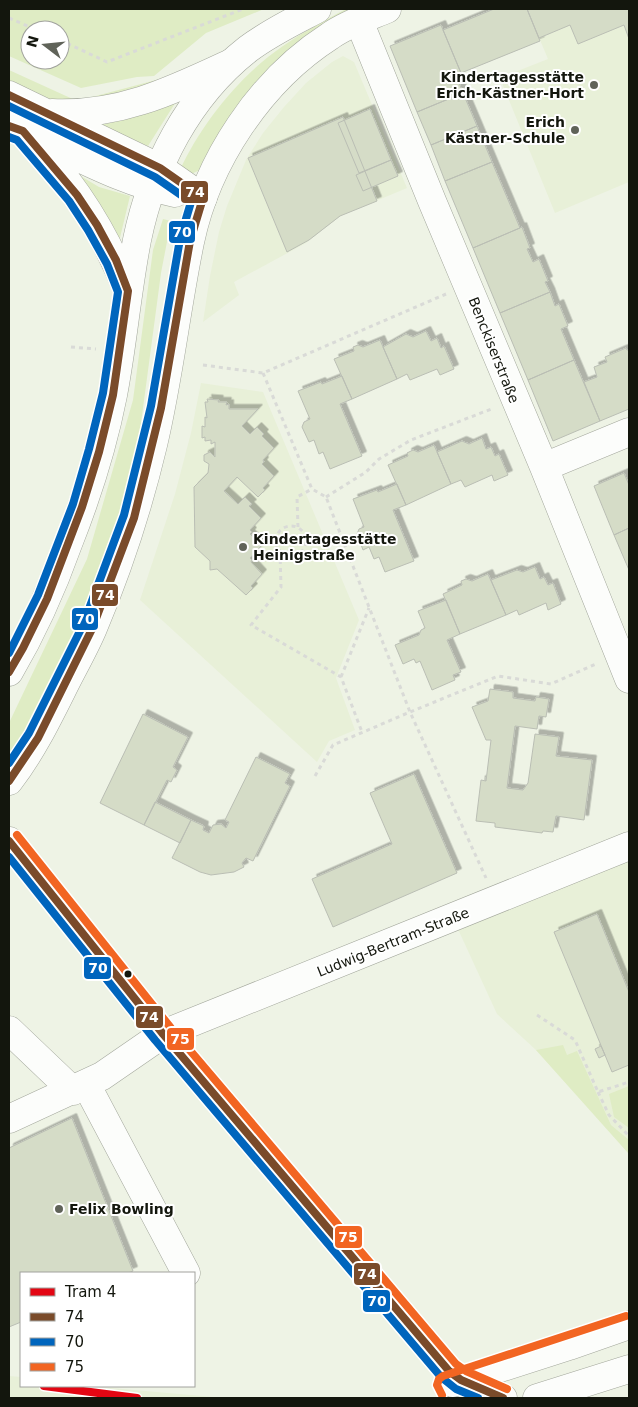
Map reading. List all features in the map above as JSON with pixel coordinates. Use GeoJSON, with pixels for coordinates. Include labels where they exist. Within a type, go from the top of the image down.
{"type":"FeatureCollection","features":[{"type":"Feature","properties":{"kind":"main road"},"geometry":{"type":"LineString","coordinates":[[9,672],[47,600],[82,507],[99,452],[113,395],[137,240],[156,178],[172,140],[190,112],[231,63],[250,48],[317,9]]}},
{"type":"Feature","properties":{"kind":"main road"},"geometry":{"type":"LineString","coordinates":[[9,781],[38,738],[92,629],[134,518],[162,408],[190,241],[203,198],[221,158],[236,132],[284,72],[332,34],[387,9]]}},
{"type":"Feature","properties":{"kind":"main road","name":"Benckiserstraße"},"geometry":{"type":"LineString","coordinates":[[359,21],[544,467],[629,679]]}},
{"type":"Feature","properties":{"kind":"main road"},"geometry":{"type":"LineString","coordinates":[[45,113],[88,113],[143,101],[231,63]]}},
{"type":"Feature","properties":{"kind":"main road"},"geometry":{"type":"LineString","coordinates":[[9,95],[45,113],[156,178],[203,198]]}},
{"type":"Feature","properties":{"kind":"main road"},"geometry":{"type":"LineString","coordinates":[[16,129],[117,175],[156,178]]}},
{"type":"Feature","properties":{"kind":"main road"},"geometry":{"type":"LineString","coordinates":[[16,129],[44,154],[77,195],[97,225],[116,260],[128,291]]}},
{"type":"Feature","properties":{"kind":"main road"},"geometry":{"type":"LineString","coordinates":[[544,467],[629,432]]}},
{"type":"Feature","properties":{"kind":"main road"},"geometry":{"type":"LineString","coordinates":[[9,841],[160,1036]]}},
{"type":"Feature","properties":{"kind":"main road","name":"Ludwig-Bertram-Straße"},"geometry":{"type":"LineString","coordinates":[[9,1119],[102,1076],[160,1036],[629,846]]}},
{"type":"Feature","properties":{"kind":"main road"},"geometry":{"type":"LineString","coordinates":[[14,865],[449,1371],[455,1388]]}},
{"type":"Feature","properties":{"kind":"main road"},"geometry":{"type":"LineString","coordinates":[[9,1030],[79,1087],[185,1272]]}},
{"type":"Feature","properties":{"kind":"main road"},"geometry":{"type":"LineString","coordinates":[[455,1388],[629,1325]]}},
{"type":"Feature","properties":{"kind":"main road"},"geometry":{"type":"LineString","coordinates":[[538,1398],[629,1369]]}},
{"type":"Feature","properties":{"kind":"main road"},"geometry":{"type":"LineString","coordinates":[[455,1388],[503,1398]]}},
{"type":"Feature","properties":{"kind":"path"},"geometry":{"type":"LineString","coordinates":[[70,45],[107,62],[243,9]]}},
{"type":"Feature","properties":{"kind":"path"},"geometry":{"type":"LineString","coordinates":[[203,365],[263,373],[468,285]]}},
{"type":"Feature","properties":{"kind":"path"},"geometry":{"type":"LineString","coordinates":[[71,347],[97,350]]}},
{"type":"Feature","properties":{"kind":"path"},"geometry":{"type":"LineString","coordinates":[[263,373],[312,489],[326,497],[410,712],[496,900]]}},
{"type":"Feature","properties":{"kind":"path"},"geometry":{"type":"LineString","coordinates":[[326,497],[366,472],[379,459],[411,440],[515,400]]}},
{"type":"Feature","properties":{"kind":"path"},"geometry":{"type":"LineString","coordinates":[[298,527],[297,497],[312,489]]}},
{"type":"Feature","properties":{"kind":"path"},"geometry":{"type":"LineString","coordinates":[[289,526],[298,527],[306,535],[307,540],[303,550],[295,556],[284,555],[277,548],[276,539],[280,530],[289,526]]}},
{"type":"Feature","properties":{"kind":"path"},"geometry":{"type":"LineString","coordinates":[[280,552],[281,587],[250,624],[341,677],[362,732]]}},
{"type":"Feature","properties":{"kind":"path"},"geometry":{"type":"LineString","coordinates":[[341,677],[369,608]]}},
{"type":"Feature","properties":{"kind":"path"},"geometry":{"type":"LineString","coordinates":[[315,776],[332,745],[498,676],[551,684],[618,654]]}},
{"type":"Feature","properties":{"kind":"path"},"geometry":{"type":"LineString","coordinates":[[537,1015],[575,1040],[609,1115],[629,1136]]}},
{"type":"Feature","properties":{"kind":"path"},"geometry":{"type":"LineString","coordinates":[[598,1092],[629,1082]]}},
{"type":"Feature","properties":{"kind":"shaded area","name":"Erich Kästner-Schule"},"geometry":{"type":"Polygon","coordinates":[[[527,9],[629,9],[629,182],[555,213],[500,78],[548,59],[527,9]]]}},
{"type":"Feature","properties":{"kind":"shaded area"},"geometry":{"type":"Polygon","coordinates":[[[343,56],[354,62],[407,188],[340,216],[306,243],[234,282],[239,295],[203,322],[219,232],[227,206],[246,160],[263,133],[306,83],[332,62],[343,56]]]}},
{"type":"Feature","properties":{"kind":"shaded area","name":"Kindertagesstätte Heinigstraße"},"geometry":{"type":"Polygon","coordinates":[[[201,383],[263,392],[359,620],[336,678],[355,730],[329,741],[317,762],[140,600],[175,494],[191,433],[201,383]]]}},
{"type":"Feature","properties":{"kind":"shaded area"},"geometry":{"type":"Polygon","coordinates":[[[629,855],[629,1154],[536,1050],[497,1014],[457,927],[629,855]]]}},
{"type":"Feature","properties":{"kind":"shaded area"},"geometry":{"type":"Polygon","coordinates":[[[9,1376],[20,1377],[20,1387],[99,1387],[225,1398],[9,1398],[9,1376]]]}},
{"type":"Feature","properties":{"kind":"green space"},"geometry":{"type":"Polygon","coordinates":[[[9,9],[264,9],[206,33],[154,76],[137,77],[81,88],[40,70],[70,70],[70,20],[20,20],[20,61],[9,56],[9,9]]]}},
{"type":"Feature","properties":{"kind":"green space"},"geometry":{"type":"Polygon","coordinates":[[[346,9],[364,9],[202,169],[185,177],[180,170],[199,135],[237,85],[267,57],[314,26],[346,9]]]}},
{"type":"Feature","properties":{"kind":"green space"},"geometry":{"type":"Polygon","coordinates":[[[9,70],[77,101],[175,75],[126,96],[64,107],[9,87],[9,70]]]}},
{"type":"Feature","properties":{"kind":"green space"},"geometry":{"type":"Polygon","coordinates":[[[179,97],[148,146],[97,126],[125,119],[179,97]]]}},
{"type":"Feature","properties":{"kind":"green space"},"geometry":{"type":"Polygon","coordinates":[[[69,169],[99,187],[130,196],[118,246],[69,169]]]}},
{"type":"Feature","properties":{"kind":"green space"},"geometry":{"type":"Polygon","coordinates":[[[163,219],[171,221],[161,273],[133,483],[84,625],[9,762],[9,723],[87,559],[133,400],[153,250],[163,219]]]}},
{"type":"Feature","properties":{"kind":"green space"},"geometry":{"type":"Polygon","coordinates":[[[563,1045],[567,1055],[577,1051],[611,1125],[629,1140],[629,1154],[536,1050],[563,1045]]]}},
{"type":"Feature","properties":{"kind":"green space"},"geometry":{"type":"Polygon","coordinates":[[[629,1086],[629,1128],[614,1117],[609,1094],[629,1086]]]}},
{"type":"Feature","properties":{"kind":"building"},"geometry":{"type":"Polygon","coordinates":[[[494,9],[527,9],[540,41],[461,73],[443,30],[494,9]]]}},
{"type":"Feature","properties":{"kind":"building"},"geometry":{"type":"Polygon","coordinates":[[[527,9],[629,9],[629,39],[624,25],[578,44],[570,25],[539,38],[527,9]]]}},
{"type":"Feature","properties":{"kind":"building"},"geometry":{"type":"Polygon","coordinates":[[[441,25],[461,73],[456,75],[463,93],[417,112],[390,46],[441,25]]]}},
{"type":"Feature","properties":{"kind":"building"},"geometry":{"type":"Polygon","coordinates":[[[463,93],[477,126],[431,145],[417,112],[463,93]]]}},
{"type":"Feature","properties":{"kind":"building"},"geometry":{"type":"Polygon","coordinates":[[[370,109],[391,160],[359,173],[338,123],[370,109]]]}},
{"type":"Feature","properties":{"kind":"building"},"geometry":{"type":"Polygon","coordinates":[[[343,117],[377,201],[340,216],[309,240],[287,252],[248,158],[343,117]]]}},
{"type":"Feature","properties":{"kind":"building"},"geometry":{"type":"Polygon","coordinates":[[[477,126],[492,162],[445,181],[431,145],[477,126]]]}},
{"type":"Feature","properties":{"kind":"building"},"geometry":{"type":"Polygon","coordinates":[[[391,160],[398,176],[363,191],[356,175],[391,160]]]}},
{"type":"Feature","properties":{"kind":"building"},"geometry":{"type":"Polygon","coordinates":[[[492,162],[520,228],[473,248],[445,181],[492,162]]]}},
{"type":"Feature","properties":{"kind":"building"},"geometry":{"type":"Polygon","coordinates":[[[522,227],[530,248],[527,249],[533,262],[539,259],[548,281],[545,282],[550,292],[500,313],[473,248],[522,227]]]}},
{"type":"Feature","properties":{"kind":"building"},"geometry":{"type":"Polygon","coordinates":[[[550,292],[555,306],[559,304],[568,326],[561,329],[574,360],[528,380],[500,313],[550,292]]]}},
{"type":"Feature","properties":{"kind":"building"},"geometry":{"type":"Polygon","coordinates":[[[426,331],[431,341],[437,338],[441,348],[444,346],[454,369],[440,375],[437,369],[410,380],[407,374],[397,379],[383,347],[406,334],[413,337],[426,331]]]}},
{"type":"Feature","properties":{"kind":"building"},"geometry":{"type":"Polygon","coordinates":[[[380,340],[397,379],[352,399],[334,359],[354,351],[353,347],[358,345],[363,347],[380,340]]]}},
{"type":"Feature","properties":{"kind":"building"},"geometry":{"type":"Polygon","coordinates":[[[626,348],[629,350],[629,409],[600,421],[584,382],[597,377],[594,367],[607,362],[605,357],[626,348]]]}},
{"type":"Feature","properties":{"kind":"building"},"geometry":{"type":"Polygon","coordinates":[[[574,360],[600,421],[553,441],[528,380],[574,360]]]}},
{"type":"Feature","properties":{"kind":"building"},"geometry":{"type":"Polygon","coordinates":[[[342,376],[352,399],[340,404],[362,456],[330,469],[323,452],[319,454],[314,440],[309,442],[302,427],[304,422],[310,419],[298,391],[342,376]]]}},
{"type":"Feature","properties":{"kind":"building"},"geometry":{"type":"Polygon","coordinates":[[[207,399],[227,402],[226,405],[229,404],[229,409],[258,409],[242,426],[250,434],[257,427],[264,434],[262,436],[274,448],[263,460],[262,464],[274,476],[258,497],[237,477],[224,491],[238,504],[245,497],[252,504],[249,506],[261,518],[250,530],[252,532],[250,534],[262,545],[250,558],[251,562],[262,574],[246,595],[217,569],[210,570],[210,561],[195,547],[194,487],[208,473],[209,464],[204,461],[204,455],[210,452],[215,457],[215,442],[211,444],[211,440],[205,441],[205,437],[202,438],[202,426],[205,427],[205,417],[207,418],[205,402],[208,402],[207,399]]]}},
{"type":"Feature","properties":{"kind":"building"},"geometry":{"type":"Polygon","coordinates":[[[482,438],[486,449],[491,447],[495,456],[499,454],[508,475],[494,481],[492,475],[465,487],[461,480],[451,484],[437,452],[462,441],[469,444],[482,438]]]}},
{"type":"Feature","properties":{"kind":"building"},"geometry":{"type":"Polygon","coordinates":[[[434,445],[451,484],[406,505],[388,465],[408,456],[407,453],[413,450],[418,452],[434,445]]]}},
{"type":"Feature","properties":{"kind":"building"},"geometry":{"type":"Polygon","coordinates":[[[624,473],[629,485],[629,528],[614,535],[594,486],[624,473]]]}},
{"type":"Feature","properties":{"kind":"building"},"geometry":{"type":"Polygon","coordinates":[[[397,484],[406,505],[393,510],[414,561],[385,572],[379,557],[374,559],[369,547],[363,550],[357,534],[359,529],[364,527],[353,499],[397,484]]]}},
{"type":"Feature","properties":{"kind":"building"},"geometry":{"type":"Polygon","coordinates":[[[629,528],[629,570],[614,535],[629,528]]]}},
{"type":"Feature","properties":{"kind":"building"},"geometry":{"type":"Polygon","coordinates":[[[535,567],[540,579],[544,577],[548,585],[553,583],[561,604],[548,610],[546,603],[519,615],[517,610],[506,615],[491,580],[517,570],[523,572],[535,567]]]}},
{"type":"Feature","properties":{"kind":"building"},"geometry":{"type":"Polygon","coordinates":[[[488,574],[506,615],[460,634],[443,594],[462,585],[461,581],[466,579],[472,581],[488,574]]]}},
{"type":"Feature","properties":{"kind":"building"},"geometry":{"type":"Polygon","coordinates":[[[446,600],[460,634],[447,640],[461,672],[453,675],[455,680],[432,690],[420,661],[416,663],[414,659],[403,664],[395,645],[419,635],[421,630],[425,628],[418,611],[446,600]]]}},
{"type":"Feature","properties":{"kind":"building"},"geometry":{"type":"Polygon","coordinates":[[[490,689],[513,692],[513,698],[535,701],[536,697],[549,699],[546,717],[539,716],[537,729],[515,726],[507,788],[523,790],[528,783],[535,734],[559,737],[556,756],[592,760],[584,820],[556,816],[553,832],[543,831],[542,833],[495,827],[495,823],[476,821],[481,780],[486,781],[491,740],[486,740],[472,707],[488,701],[490,689]]]}},
{"type":"Feature","properties":{"kind":"building"},"geometry":{"type":"Polygon","coordinates":[[[143,714],[188,737],[173,767],[177,770],[171,782],[167,780],[144,825],[100,803],[143,714]]]}},
{"type":"Feature","properties":{"kind":"building"},"geometry":{"type":"Polygon","coordinates":[[[256,757],[290,774],[285,783],[290,786],[253,861],[246,858],[242,863],[244,867],[234,872],[211,875],[200,872],[172,858],[191,820],[204,826],[203,830],[209,833],[213,825],[221,824],[226,828],[229,822],[225,820],[256,757]]]}},
{"type":"Feature","properties":{"kind":"building"},"geometry":{"type":"Polygon","coordinates":[[[414,774],[457,873],[333,927],[312,879],[392,844],[370,793],[414,774]]]}},
{"type":"Feature","properties":{"kind":"building"},"geometry":{"type":"Polygon","coordinates":[[[155,802],[191,820],[180,843],[144,825],[155,802]]]}},
{"type":"Feature","properties":{"kind":"building"},"geometry":{"type":"Polygon","coordinates":[[[597,914],[629,992],[629,1065],[612,1072],[554,932],[597,914]]]}},
{"type":"Feature","properties":{"kind":"building"},"geometry":{"type":"Polygon","coordinates":[[[601,1046],[605,1055],[599,1058],[595,1049],[601,1046]]]}},
{"type":"Feature","properties":{"kind":"building","name":"Felix Bowling"},"geometry":{"type":"Polygon","coordinates":[[[72,1118],[133,1271],[20,1272],[20,1322],[9,1327],[9,1148],[72,1118]]]}},
{"type":"Feature","properties":{"kind":"tram line","name":"4"},"geometry":{"type":"LineString","coordinates":[[52,1387],[137,1398]]}},
{"type":"Feature","properties":{"kind":"transit line","name":"74"},"geometry":{"type":"LineString","coordinates":[[9,95],[160,168],[203,198],[190,241],[161,408],[134,518],[92,629],[38,738],[9,781]]}},
{"type":"Feature","properties":{"kind":"transit line","name":"70"},"geometry":{"type":"LineString","coordinates":[[9,106],[155,177],[191,202],[180,239],[151,406],[124,515],[83,625],[29,733],[9,763]]}},
{"type":"Feature","properties":{"kind":"transit line","name":"74"},"geometry":{"type":"LineString","coordinates":[[9,126],[23,131],[77,195],[97,225],[116,260],[128,291],[113,395],[99,452],[82,507],[47,599],[9,672]]}},
{"type":"Feature","properties":{"kind":"transit line","name":"70"},"geometry":{"type":"LineString","coordinates":[[9,137],[17,140],[69,201],[107,264],[118,292],[103,393],[73,504],[38,595],[9,653]]}},
{"type":"Feature","properties":{"kind":"transit line","name":"75"},"geometry":{"type":"LineString","coordinates":[[17,835],[171,1028],[456,1364],[466,1371],[507,1389]]}},
{"type":"Feature","properties":{"kind":"transit line","name":"74"},"geometry":{"type":"LineString","coordinates":[[9,841],[163,1034],[449,1371],[461,1380],[503,1398]]}},
{"type":"Feature","properties":{"kind":"transit line","name":"70"},"geometry":{"type":"LineString","coordinates":[[9,857],[155,1040],[441,1377],[456,1389],[478,1398]]}},
{"type":"Feature","properties":{"kind":"transit line","name":"75"},"geometry":{"type":"LineString","coordinates":[[442,1395],[437,1385],[439,1379],[443,1376],[626,1316]]}},
{"type":"Feature","properties":{"kind":"place","name":"Kindertagesstätte Erich-Kästner-Hort"},"geometry":{"type":"Point","coordinates":[594,85]}},
{"type":"Feature","properties":{"kind":"place","name":"Erich Kästner-Schule"},"geometry":{"type":"Point","coordinates":[575,130]}},
{"type":"Feature","properties":{"kind":"place","name":"Kindertagesstätte Heinigstraße"},"geometry":{"type":"Point","coordinates":[243,547]}},
{"type":"Feature","properties":{"kind":"place","name":"Felix Bowling"},"geometry":{"type":"Point","coordinates":[59,1209]}}]}
